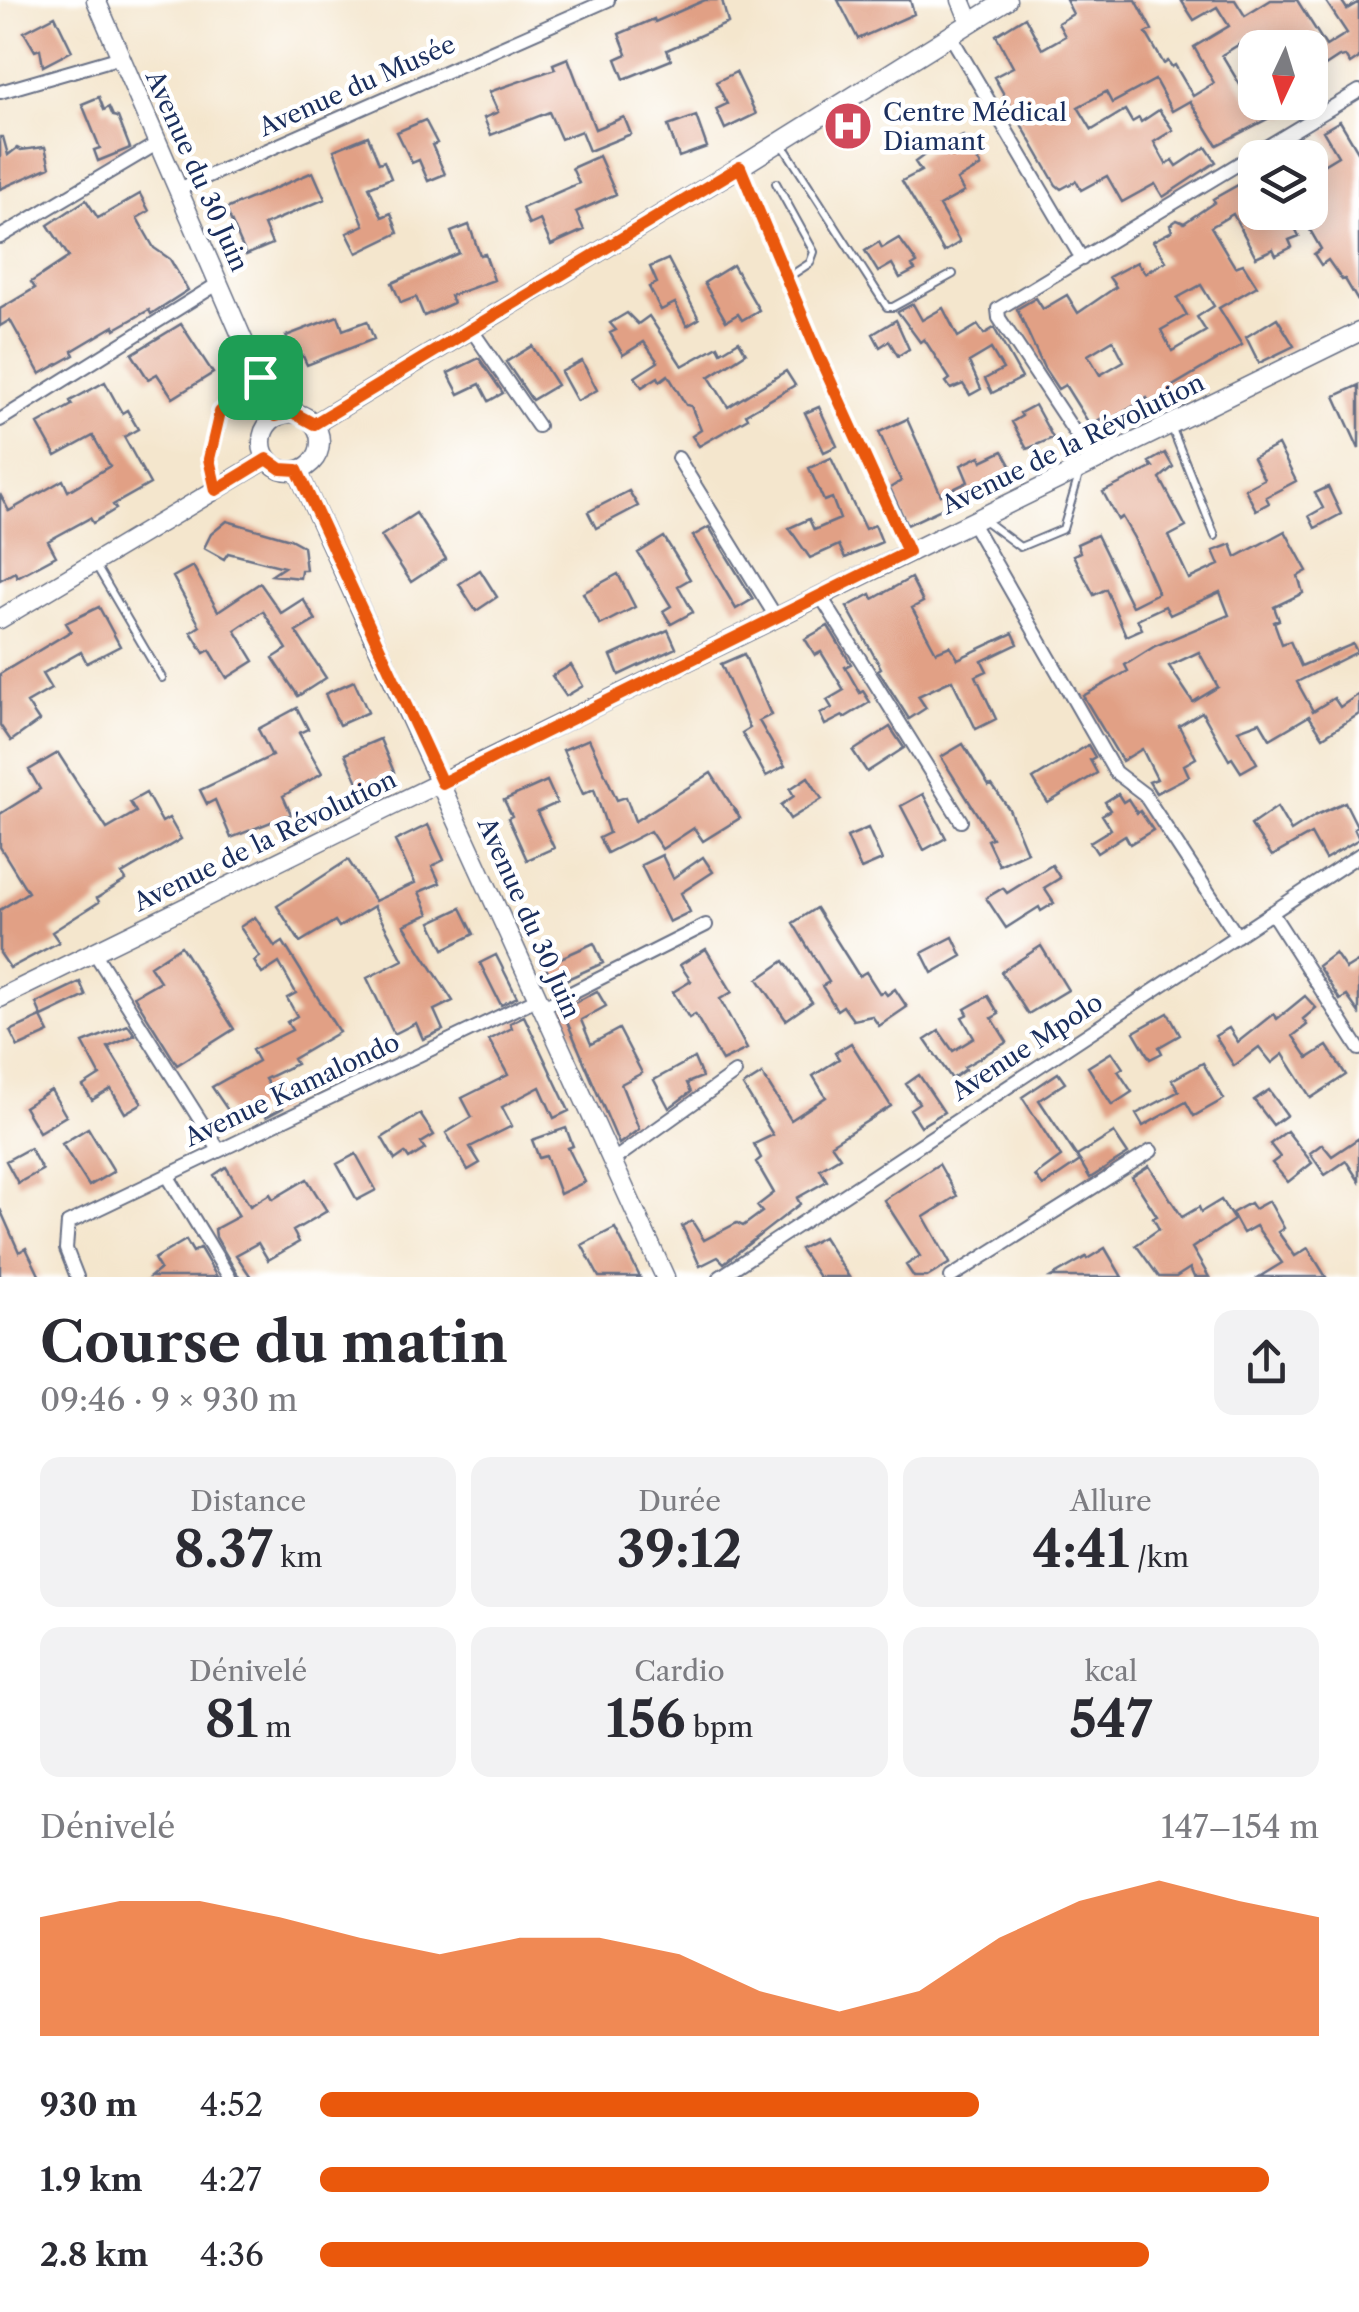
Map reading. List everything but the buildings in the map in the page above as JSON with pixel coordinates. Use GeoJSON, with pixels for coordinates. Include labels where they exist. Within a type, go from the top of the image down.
{"type":"FeatureCollection","features":[{"type":"Feature","properties":{"kind":"street","name":"Avenue du 30 Juin"},"geometry":{"type":"LineString","coordinates":[[96,0],[276,416]]}},
{"type":"Feature","properties":{"kind":"street","name":"Avenue du Musée"},"geometry":{"type":"LineString","coordinates":[[179,189],[608,0]]}},
{"type":"Feature","properties":{"kind":"street"},"geometry":{"type":"LineString","coordinates":[[960,0],[970,22]]}},
{"type":"Feature","properties":{"kind":"street"},"geometry":{"type":"LineString","coordinates":[[314,424],[740,167],[1007,0]]}},
{"type":"Feature","properties":{"kind":"street"},"geometry":{"type":"LineString","coordinates":[[950,35],[1082,259]]}},
{"type":"Feature","properties":{"kind":"street"},"geometry":{"type":"LineString","coordinates":[[0,92],[121,58]]}},
{"type":"Feature","properties":{"kind":"street"},"geometry":{"type":"LineString","coordinates":[[1088,466],[997,312],[1359,91]]}},
{"type":"Feature","properties":{"kind":"street"},"geometry":{"type":"LineString","coordinates":[[0,237],[158,143]]}},
{"type":"Feature","properties":{"kind":"street"},"geometry":{"type":"LineString","coordinates":[[740,167],[908,552]]}},
{"type":"Feature","properties":{"kind":"street"},"geometry":{"type":"LineString","coordinates":[[0,420],[219,284]]}},
{"type":"Feature","properties":{"kind":"street"},"geometry":{"type":"LineString","coordinates":[[472,329],[538,426]]}},
{"type":"Feature","properties":{"kind":"street","name":"Avenue de la Révolution"},"geometry":{"type":"LineString","coordinates":[[0,998],[1359,332]]}},
{"type":"Feature","properties":{"kind":"street"},"geometry":{"type":"LineString","coordinates":[[292,412],[314,424],[320,439],[312,462],[297,470],[281,469],[267,459],[262,436],[276,416],[292,412]]}},
{"type":"Feature","properties":{"kind":"street"},"geometry":{"type":"LineString","coordinates":[[678,458],[776,618]]}},
{"type":"Feature","properties":{"kind":"street"},"geometry":{"type":"LineString","coordinates":[[0,619],[267,459]]}},
{"type":"Feature","properties":{"kind":"street","name":"Avenue du 30 Juin"},"geometry":{"type":"LineString","coordinates":[[297,470],[665,1277]]}},
{"type":"Feature","properties":{"kind":"street"},"geometry":{"type":"LineString","coordinates":[[976,520],[1115,772],[1144,794],[1237,936]]}},
{"type":"Feature","properties":{"kind":"street"},"geometry":{"type":"LineString","coordinates":[[820,596],[961,821]]}},
{"type":"Feature","properties":{"kind":"street","name":"Avenue Mpolo"},"geometry":{"type":"LineString","coordinates":[[720,1277],[1359,855]]}},
{"type":"Feature","properties":{"kind":"street"},"geometry":{"type":"LineString","coordinates":[[1272,913],[1359,1049]]}},
{"type":"Feature","properties":{"kind":"street","name":"Avenue Kamalondo"},"geometry":{"type":"LineString","coordinates":[[77,1277],[66,1249],[68,1223],[706,925]]}},
{"type":"Feature","properties":{"kind":"street"},"geometry":{"type":"LineString","coordinates":[[94,952],[219,1150]]}},
{"type":"Feature","properties":{"kind":"street"},"geometry":{"type":"LineString","coordinates":[[612,1161],[736,1073]]}},
{"type":"Feature","properties":{"kind":"street"},"geometry":{"type":"LineString","coordinates":[[951,1277],[1151,1151]]}},
{"type":"Feature","properties":{"kind":"street"},"geometry":{"type":"LineString","coordinates":[[167,1175],[229,1277]]}},
{"type":"Feature","properties":{"kind":"lane"},"geometry":{"type":"LineString","coordinates":[[780,141],[888,306],[893,308],[953,274]]}},
{"type":"Feature","properties":{"kind":"lane"},"geometry":{"type":"LineString","coordinates":[[776,183],[814,252],[810,263],[786,279]]}},
{"type":"Feature","properties":{"kind":"lane"},"geometry":{"type":"LineString","coordinates":[[216,490],[209,459],[220,412],[260,377]]}},
{"type":"Feature","properties":{"kind":"lane"},"geometry":{"type":"LineString","coordinates":[[1171,425],[1215,536]]}},
{"type":"Feature","properties":{"kind":"lane"},"geometry":{"type":"LineString","coordinates":[[976,520],[1020,547],[1027,546],[1062,529],[1088,466]]}},
{"type":"Feature","properties":{"kind":"lane"},"geometry":{"type":"LineString","coordinates":[[94,563],[162,678]]}},
{"type":"Feature","properties":{"kind":"place","name":"Centre Médical Diamant"},"geometry":{"type":"Point","coordinates":[848,126]}},
{"type":"Feature","properties":{"kind":"route"},"geometry":{"type":"LineString","coordinates":[[740,167],[819,356],[908,552],[442,783],[297,470],[281,469],[267,459],[216,490],[209,459],[220,412],[260,377],[276,416],[292,412],[314,424],[740,167]]}}]}
